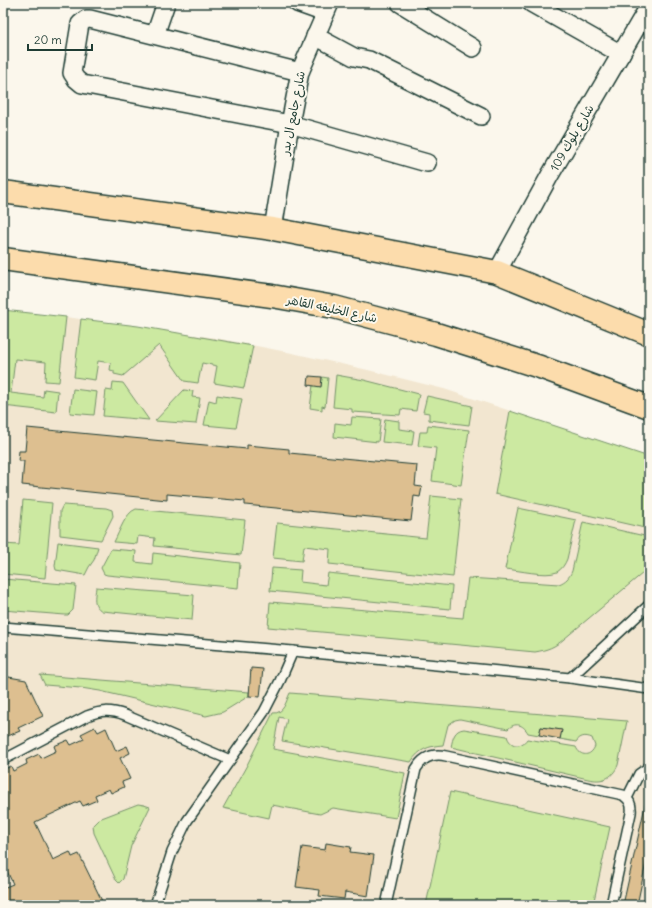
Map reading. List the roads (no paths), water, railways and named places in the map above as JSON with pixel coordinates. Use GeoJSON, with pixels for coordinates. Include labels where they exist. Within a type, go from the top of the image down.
{"type":"FeatureCollection","features":[{"type":"Feature","properties":{"kind":"main road"},"geometry":{"type":"LineString","coordinates":[[3,192],[273,229],[497,272],[645,329]]}},
{"type":"Feature","properties":{"kind":"main road","name":"شارع الخليفه القاهر"},"geometry":{"type":"LineString","coordinates":[[3,259],[272,296],[334,307],[436,334],[540,367],[649,407]]}},
{"type":"Feature","properties":{"kind":"street"},"geometry":{"type":"LineString","coordinates":[[155,35],[166,3]]}},
{"type":"Feature","properties":{"kind":"street"},"geometry":{"type":"LineString","coordinates":[[297,3],[327,8]]}},
{"type":"Feature","properties":{"kind":"street"},"geometry":{"type":"LineString","coordinates":[[400,3],[473,48]]}},
{"type":"Feature","properties":{"kind":"street"},"geometry":{"type":"LineString","coordinates":[[530,3],[621,54]]}},
{"type":"Feature","properties":{"kind":"street"},"geometry":{"type":"LineString","coordinates":[[645,3],[649,6]]}},
{"type":"Feature","properties":{"kind":"street","name":"شارع بلوك 109"},"geometry":{"type":"LineString","coordinates":[[497,272],[550,175],[649,6]]}},
{"type":"Feature","properties":{"kind":"street","name":"شارع جامع ال بدر"},"geometry":{"type":"LineString","coordinates":[[273,229],[300,72],[327,8]]}},
{"type":"Feature","properties":{"kind":"street"},"geometry":{"type":"LineString","coordinates":[[300,72],[94,19],[86,19],[80,24],[72,73],[82,84],[290,124],[427,163]]}},
{"type":"Feature","properties":{"kind":"street"},"geometry":{"type":"LineString","coordinates":[[315,36],[354,57],[369,60],[481,116]]}},
{"type":"Feature","properties":{"kind":"lane"},"geometry":{"type":"LineString","coordinates":[[570,678],[649,605]]}},
{"type":"Feature","properties":{"kind":"lane"},"geometry":{"type":"LineString","coordinates":[[3,627],[570,678],[649,689]]}},
{"type":"Feature","properties":{"kind":"lane"},"geometry":{"type":"LineString","coordinates":[[155,905],[172,852],[187,821],[264,712],[293,652]]}},
{"type":"Feature","properties":{"kind":"lane"},"geometry":{"type":"LineString","coordinates":[[3,760],[87,716],[106,710],[116,711],[230,760]]}},
{"type":"Feature","properties":{"kind":"lane"},"geometry":{"type":"LineString","coordinates":[[386,905],[416,769],[420,762],[426,757],[434,755],[442,755],[627,798],[632,808],[610,905]]}},
{"type":"Feature","properties":{"kind":"lane"},"geometry":{"type":"LineString","coordinates":[[627,798],[639,774],[649,767]]}}]}
